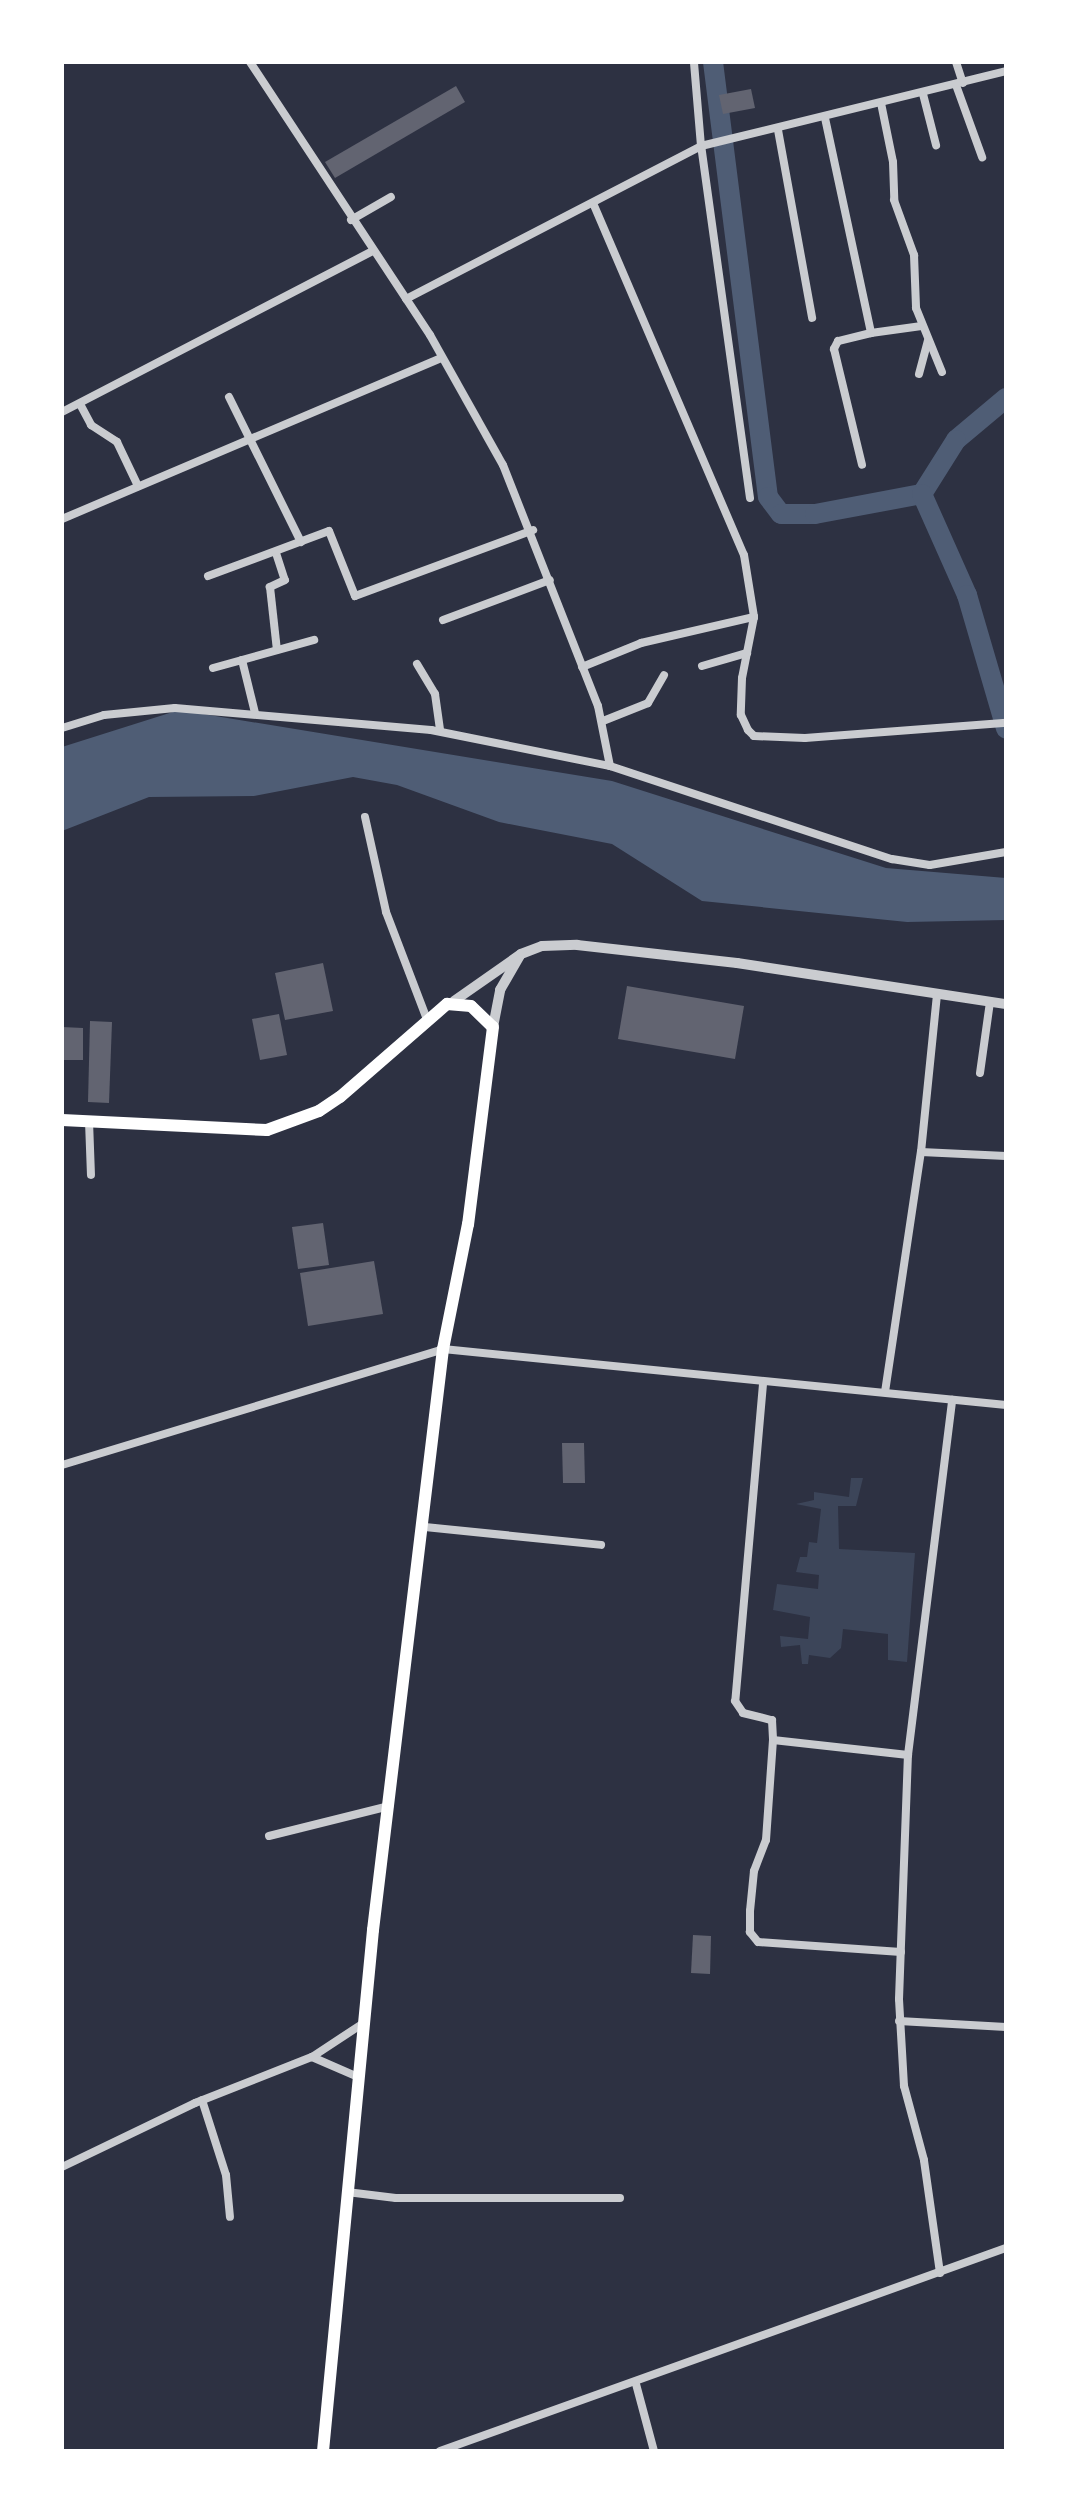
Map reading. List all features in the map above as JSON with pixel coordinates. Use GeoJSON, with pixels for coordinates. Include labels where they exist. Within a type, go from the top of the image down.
{"type":"FeatureCollection","features":[{"type":"Feature","properties":{"kind":"main road"},"geometry":{"type":"LineString","coordinates":[[62,1120],[248,1132],[290,1124],[340,1097],[454,1001],[481,1011],[493,1027],[468,1224],[443,1349],[425,1527],[362,2024],[323,2451]]}},
{"type":"Feature","properties":{"kind":"street"},"geometry":{"type":"LineString","coordinates":[[250,62],[371,252],[406,299],[503,465],[533,530],[603,721],[610,766]]}},
{"type":"Feature","properties":{"kind":"street"},"geometry":{"type":"LineString","coordinates":[[694,62],[750,498]]}},
{"type":"Feature","properties":{"kind":"street"},"geometry":{"type":"LineString","coordinates":[[956,62],[982,157]]}},
{"type":"Feature","properties":{"kind":"street"},"geometry":{"type":"LineString","coordinates":[[406,299],[704,145],[778,130],[1006,71]]}},
{"type":"Feature","properties":{"kind":"street"},"geometry":{"type":"LineString","coordinates":[[923,94],[936,145]]}},
{"type":"Feature","properties":{"kind":"street"},"geometry":{"type":"LineString","coordinates":[[881,103],[893,162],[894,200],[914,255],[913,287],[922,326],[942,372]]}},
{"type":"Feature","properties":{"kind":"street"},"geometry":{"type":"LineString","coordinates":[[825,118],[871,333]]}},
{"type":"Feature","properties":{"kind":"street"},"geometry":{"type":"LineString","coordinates":[[778,130],[812,318]]}},
{"type":"Feature","properties":{"kind":"street"},"geometry":{"type":"LineString","coordinates":[[351,220],[391,197]]}},
{"type":"Feature","properties":{"kind":"street"},"geometry":{"type":"LineString","coordinates":[[593,203],[744,555],[754,617],[741,715],[754,736],[805,738],[1006,723]]}},
{"type":"Feature","properties":{"kind":"street"},"geometry":{"type":"LineString","coordinates":[[62,412],[371,252]]}},
{"type":"Feature","properties":{"kind":"street"},"geometry":{"type":"LineString","coordinates":[[862,465],[834,349],[838,341],[922,326]]}},
{"type":"Feature","properties":{"kind":"street"},"geometry":{"type":"LineString","coordinates":[[919,374],[928,340]]}},
{"type":"Feature","properties":{"kind":"street"},"geometry":{"type":"LineString","coordinates":[[62,519],[250,436],[441,358]]}},
{"type":"Feature","properties":{"kind":"street"},"geometry":{"type":"LineString","coordinates":[[229,397],[301,542]]}},
{"type":"Feature","properties":{"kind":"street"},"geometry":{"type":"LineString","coordinates":[[80,404],[91,425],[117,442],[138,486]]}},
{"type":"Feature","properties":{"kind":"street"},"geometry":{"type":"LineString","coordinates":[[208,576],[331,532],[355,596],[533,530]]}},
{"type":"Feature","properties":{"kind":"street"},"geometry":{"type":"LineString","coordinates":[[276,553],[285,579],[270,587],[277,650]]}},
{"type":"Feature","properties":{"kind":"street"},"geometry":{"type":"LineString","coordinates":[[443,620],[550,580]]}},
{"type":"Feature","properties":{"kind":"street"},"geometry":{"type":"LineString","coordinates":[[582,667],[641,643],[754,617]]}},
{"type":"Feature","properties":{"kind":"street"},"geometry":{"type":"LineString","coordinates":[[213,668],[314,640]]}},
{"type":"Feature","properties":{"kind":"street"},"geometry":{"type":"LineString","coordinates":[[702,666],[747,653]]}},
{"type":"Feature","properties":{"kind":"street"},"geometry":{"type":"LineString","coordinates":[[242,660],[255,713]]}},
{"type":"Feature","properties":{"kind":"street"},"geometry":{"type":"LineString","coordinates":[[417,664],[435,694],[440,731]]}},
{"type":"Feature","properties":{"kind":"street"},"geometry":{"type":"LineString","coordinates":[[603,721],[648,703],[664,675]]}},
{"type":"Feature","properties":{"kind":"street"},"geometry":{"type":"LineString","coordinates":[[62,728],[134,710],[255,713],[440,731],[610,766],[892,859],[930,865],[1006,852]]}},
{"type":"Feature","properties":{"kind":"street"},"geometry":{"type":"LineString","coordinates":[[365,817],[386,912],[428,1023]]}},
{"type":"Feature","properties":{"kind":"street"},"geometry":{"type":"LineString","coordinates":[[454,1001],[521,954],[542,946],[590,947],[737,963],[1006,1004]]}},
{"type":"Feature","properties":{"kind":"street"},"geometry":{"type":"LineString","coordinates":[[493,1027],[500,990],[521,954]]}},
{"type":"Feature","properties":{"kind":"street"},"geometry":{"type":"LineString","coordinates":[[885,1392],[921,1152],[937,995]]}},
{"type":"Feature","properties":{"kind":"street"},"geometry":{"type":"LineString","coordinates":[[980,1073],[990,1002]]}},
{"type":"Feature","properties":{"kind":"street"},"geometry":{"type":"LineString","coordinates":[[89,1121],[91,1175]]}},
{"type":"Feature","properties":{"kind":"street"},"geometry":{"type":"LineString","coordinates":[[921,1152],[1006,1156]]}},
{"type":"Feature","properties":{"kind":"street"},"geometry":{"type":"LineString","coordinates":[[62,1465],[443,1349],[763,1384],[885,1392],[1006,1405]]}},
{"type":"Feature","properties":{"kind":"street"},"geometry":{"type":"LineString","coordinates":[[763,1384],[735,1701],[743,1713],[772,1720],[766,1840],[752,1880],[752,1936],[762,1943],[901,1952]]}},
{"type":"Feature","properties":{"kind":"street"},"geometry":{"type":"LineString","coordinates":[[940,2273],[924,2160],[904,2086],[899,2021],[908,1755],[952,1400]]}},
{"type":"Feature","properties":{"kind":"street"},"geometry":{"type":"LineString","coordinates":[[425,1527],[601,1545]]}},
{"type":"Feature","properties":{"kind":"street"},"geometry":{"type":"LineString","coordinates":[[773,1740],[908,1755]]}},
{"type":"Feature","properties":{"kind":"street"},"geometry":{"type":"LineString","coordinates":[[269,1836],[389,1806]]}},
{"type":"Feature","properties":{"kind":"street"},"geometry":{"type":"LineString","coordinates":[[899,2021],[1006,2027]]}},
{"type":"Feature","properties":{"kind":"street"},"geometry":{"type":"LineString","coordinates":[[62,2167],[202,2100],[312,2057],[362,2024]]}},
{"type":"Feature","properties":{"kind":"street"},"geometry":{"type":"LineString","coordinates":[[312,2057],[356,2076]]}},
{"type":"Feature","properties":{"kind":"street"},"geometry":{"type":"LineString","coordinates":[[202,2100],[226,2175],[230,2217]]}},
{"type":"Feature","properties":{"kind":"street"},"geometry":{"type":"LineString","coordinates":[[347,2192],[396,2198],[620,2198]]}},
{"type":"Feature","properties":{"kind":"street"},"geometry":{"type":"LineString","coordinates":[[440,2451],[636,2384],[1006,2248]]}},
{"type":"Feature","properties":{"kind":"street"},"geometry":{"type":"LineString","coordinates":[[636,2384],[654,2451]]}},
{"type":"Feature","properties":{"kind":"shaded area"},"geometry":{"type":"Polygon","coordinates":[[[179,710],[612,781],[886,868],[1006,878],[1006,920],[907,922],[702,901],[612,844],[499,822],[397,785],[353,777],[254,796],[149,797],[62,831],[62,747],[179,710]]]}},
{"type":"Feature","properties":{"kind":"shaded area"},"geometry":{"type":"Polygon","coordinates":[[[851,1478],[863,1478],[856,1506],[838,1506],[839,1549],[915,1553],[907,1662],[888,1660],[888,1634],[843,1629],[841,1648],[830,1658],[809,1655],[808,1664],[802,1664],[800,1645],[781,1647],[780,1636],[808,1639],[810,1617],[773,1610],[777,1584],[818,1589],[819,1575],[796,1572],[800,1557],[807,1557],[809,1542],[817,1543],[821,1509],[796,1504],[814,1500],[814,1492],[849,1497],[851,1478]]]}},
{"type":"Feature","properties":{"kind":"building"},"geometry":{"type":"Polygon","coordinates":[[[456,86],[465,102],[335,178],[325,162],[456,86]]]}},
{"type":"Feature","properties":{"kind":"building"},"geometry":{"type":"Polygon","coordinates":[[[751,89],[755,108],[723,114],[719,95],[751,89]]]}},
{"type":"Feature","properties":{"kind":"building"},"geometry":{"type":"Polygon","coordinates":[[[323,963],[333,1011],[285,1020],[275,973],[323,963]]]}},
{"type":"Feature","properties":{"kind":"building"},"geometry":{"type":"Polygon","coordinates":[[[627,986],[744,1006],[735,1059],[618,1039],[627,986]]]}},
{"type":"Feature","properties":{"kind":"building"},"geometry":{"type":"Polygon","coordinates":[[[279,1014],[287,1055],[260,1060],[252,1019],[279,1014]]]}},
{"type":"Feature","properties":{"kind":"building"},"geometry":{"type":"Polygon","coordinates":[[[90,1021],[112,1022],[109,1103],[88,1102],[90,1021]]]}},
{"type":"Feature","properties":{"kind":"building"},"geometry":{"type":"Polygon","coordinates":[[[62,1027],[83,1028],[83,1060],[62,1060],[62,1027]]]}},
{"type":"Feature","properties":{"kind":"building"},"geometry":{"type":"Polygon","coordinates":[[[323,1223],[329,1265],[298,1269],[292,1227],[323,1223]]]}},
{"type":"Feature","properties":{"kind":"building"},"geometry":{"type":"Polygon","coordinates":[[[374,1261],[383,1314],[308,1326],[300,1273],[374,1261]]]}},
{"type":"Feature","properties":{"kind":"building"},"geometry":{"type":"Polygon","coordinates":[[[562,1443],[584,1443],[585,1483],[563,1483],[562,1443]]]}},
{"type":"Feature","properties":{"kind":"building"},"geometry":{"type":"Polygon","coordinates":[[[693,1935],[711,1936],[710,1974],[691,1973],[693,1935]]]}},
{"type":"Feature","properties":{"kind":"waterway"},"geometry":{"type":"LineString","coordinates":[[713,62],[768,497],[781,514],[815,514],[922,494]]}},
{"type":"Feature","properties":{"kind":"waterway"},"geometry":{"type":"LineString","coordinates":[[1006,398],[956,440],[922,494],[967,595],[1006,728]]}}]}
